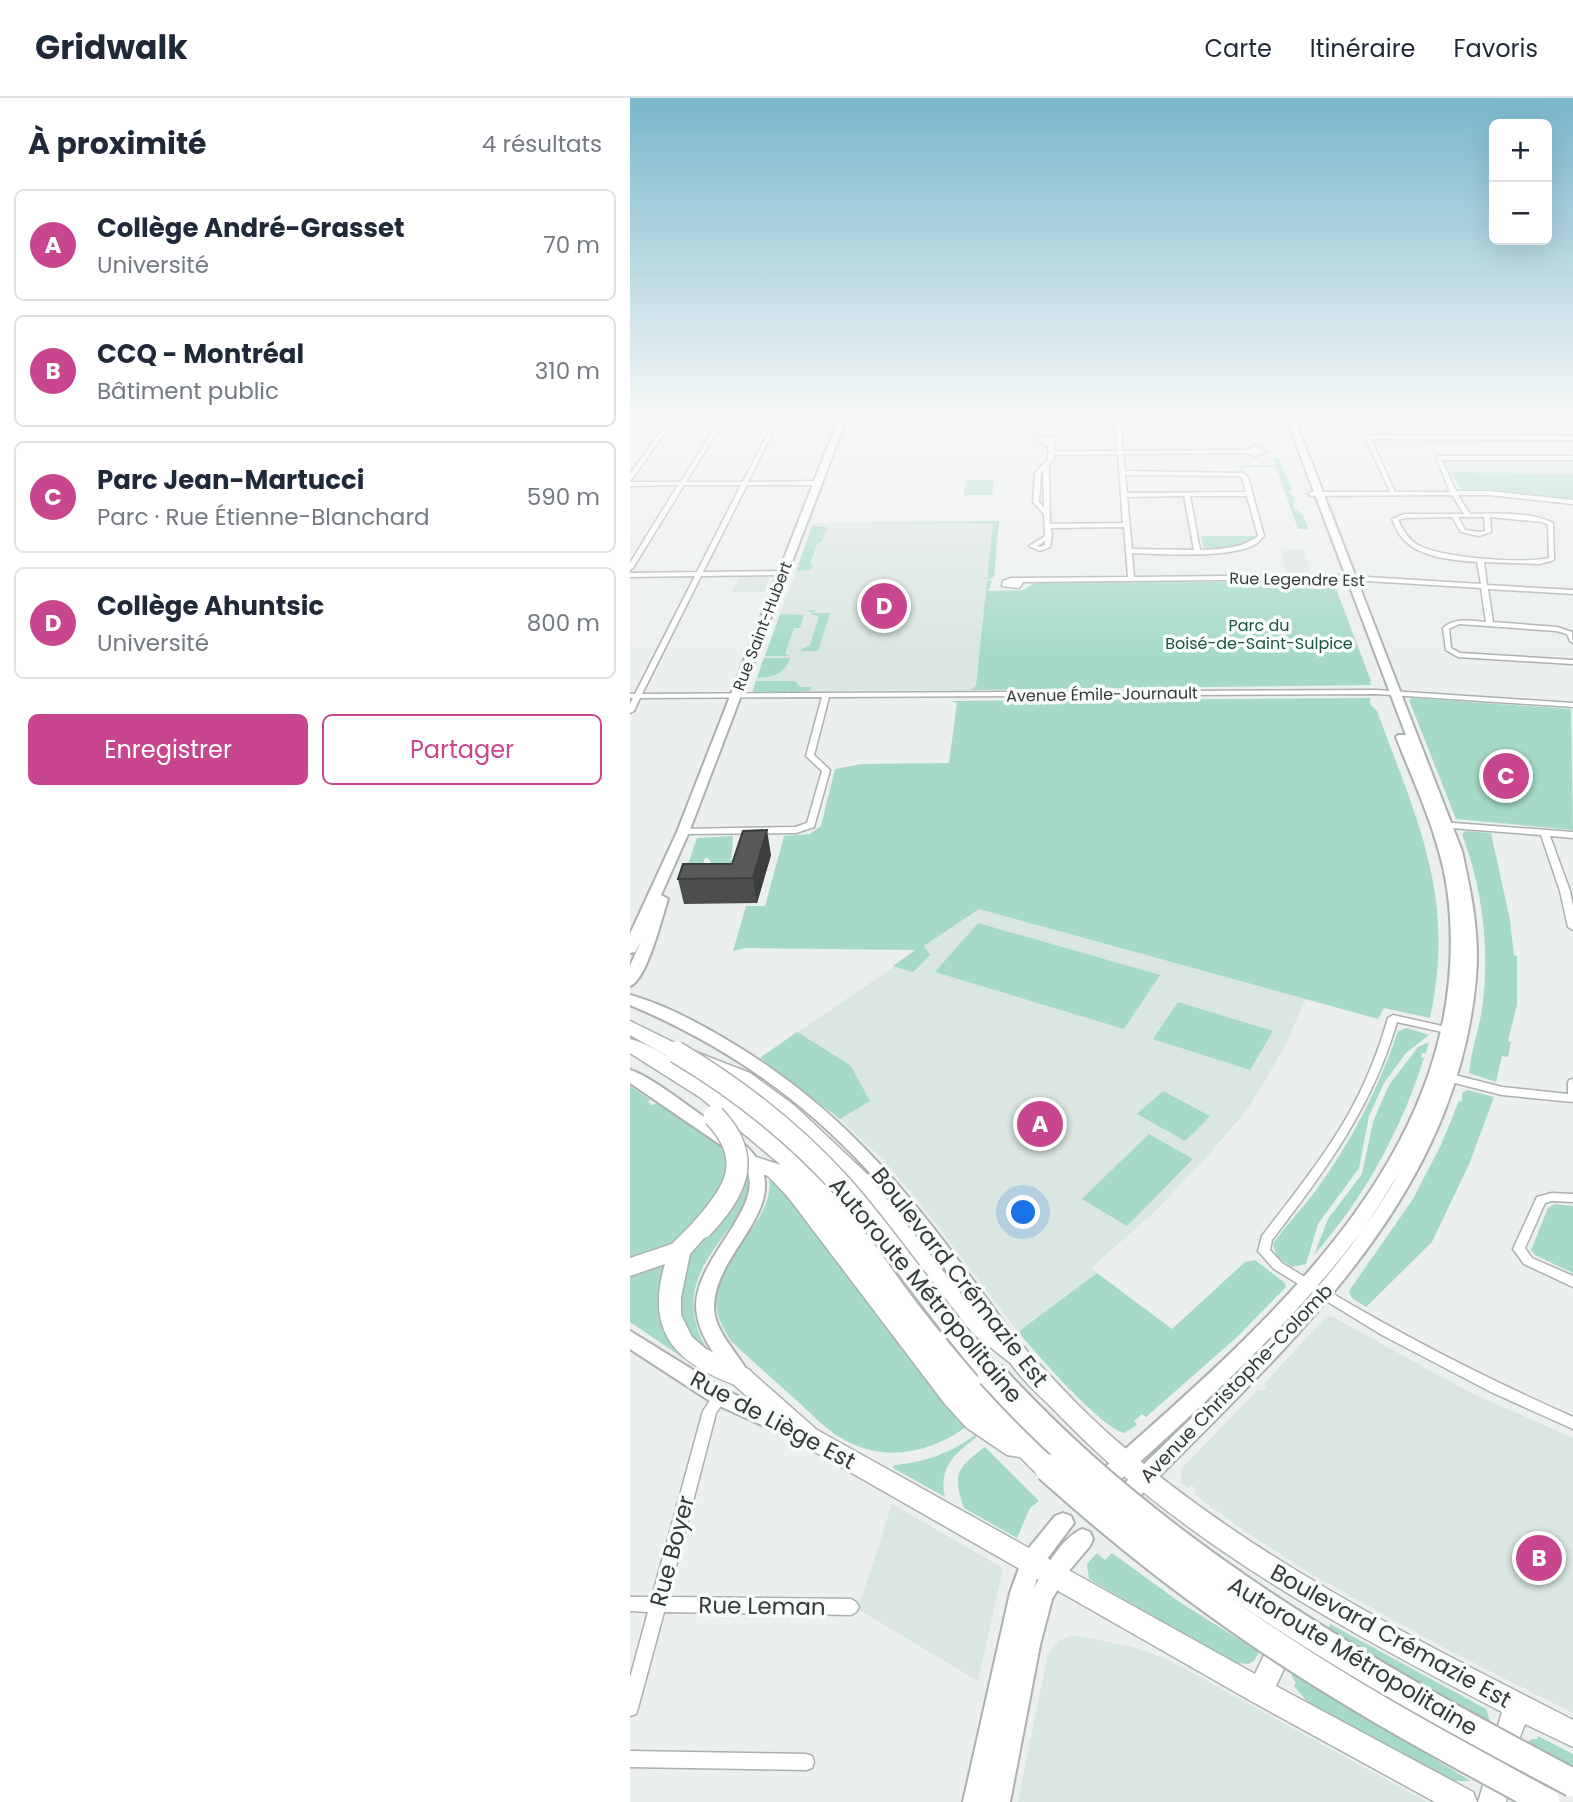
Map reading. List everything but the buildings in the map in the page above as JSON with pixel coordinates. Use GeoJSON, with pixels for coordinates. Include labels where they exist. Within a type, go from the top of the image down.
{"type":"FeatureCollection","features":[{"type":"Feature","properties":{"kind":"highway","name":"Autoroute Métropolitaine"},"geometry":{"type":"LineString","coordinates":[[630,1027],[677,1062],[764,1136],[808,1179],[948,1360],[1048,1468],[1145,1553],[1257,1634],[1451,1751],[1546,1802]]}},
{"type":"Feature","properties":{"kind":"highway","name":"Autoroute Métropolitaine"},"geometry":{"type":"LineString","coordinates":[[630,1045],[677,1062],[752,1102],[832,1175],[983,1364],[1051,1436],[1117,1496],[1208,1567],[1313,1637],[1423,1702],[1573,1783]]}},
{"type":"Feature","properties":{"kind":"highway"},"geometry":{"type":"LineString","coordinates":[[677,1062],[743,1078],[771,1097],[842,1160],[893,1221],[960,1310],[1017,1355]]}},
{"type":"Feature","properties":{"kind":"highway"},"geometry":{"type":"LineString","coordinates":[[677,1062],[731,1133],[737,1147],[739,1164],[734,1184],[723,1204],[680,1250],[667,1296],[674,1330],[685,1345],[707,1364],[741,1377]]}},
{"type":"Feature","properties":{"kind":"highway"},"geometry":{"type":"LineString","coordinates":[[753,1164],[775,1171],[796,1191],[939,1380],[976,1420],[1048,1468]]}},
{"type":"Feature","properties":{"kind":"highway"},"geometry":{"type":"LineString","coordinates":[[630,1267],[680,1250]]}},
{"type":"Feature","properties":{"kind":"main road","name":"Rue Saint-Hubert"},"geometry":{"type":"LineString","coordinates":[[630,949],[682,834],[814,495]]}},
{"type":"Feature","properties":{"kind":"main road","name":"Avenue Christophe-Colomb"},"geometry":{"type":"LineString","coordinates":[[1128,1476],[1258,1339],[1360,1248],[1402,1184],[1435,1118],[1443,1076],[1470,982],[1470,921],[1461,868],[1441,825],[1315,495]]}},
{"type":"Feature","properties":{"kind":"main road","name":"Rue Saint-Hubert"},"geometry":{"type":"LineString","coordinates":[[630,981],[647,944],[682,834]]}},
{"type":"Feature","properties":{"kind":"main road","name":"Boulevard Crémazie Est"},"geometry":{"type":"LineString","coordinates":[[630,1000],[729,1049],[779,1082],[830,1123],[902,1199],[1017,1355],[1128,1476],[1216,1532],[1308,1605],[1398,1645],[1573,1734]]}},
{"type":"Feature","properties":{"kind":"main road"},"geometry":{"type":"LineString","coordinates":[[630,1075],[739,1149],[753,1164],[759,1179],[757,1199],[714,1266],[705,1298],[710,1328],[741,1377],[809,1437]]}},
{"type":"Feature","properties":{"kind":"main road","name":"Rue de Liège Est"},"geometry":{"type":"LineString","coordinates":[[630,1339],[720,1397],[809,1437],[1043,1567]]}},
{"type":"Feature","properties":{"kind":"main road"},"geometry":{"type":"LineString","coordinates":[[998,1802],[1037,1611],[1043,1567],[1063,1523]]}},
{"type":"Feature","properties":{"kind":"main road"},"geometry":{"type":"LineString","coordinates":[[975,1802],[1021,1593],[1043,1567],[1082,1539]]}},
{"type":"Feature","properties":{"kind":"main road"},"geometry":{"type":"LineString","coordinates":[[1043,1567],[1261,1692],[1463,1802]]}},
{"type":"Feature","properties":{"kind":"main road"},"geometry":{"type":"LineString","coordinates":[[1261,1692],[1274,1662]]}},
{"type":"Feature","properties":{"kind":"main road"},"geometry":{"type":"LineString","coordinates":[[1509,1733],[1517,1706]]}},
{"type":"Feature","properties":{"kind":"street"},"geometry":{"type":"LineString","coordinates":[[630,568],[675,495]]}},
{"type":"Feature","properties":{"kind":"street"},"geometry":{"type":"LineString","coordinates":[[630,711],[634,696],[739,495]]}},
{"type":"Feature","properties":{"kind":"street"},"geometry":{"type":"LineString","coordinates":[[1036,495],[1036,500],[1045,512],[1049,536]]}},
{"type":"Feature","properties":{"kind":"street"},"geometry":{"type":"LineString","coordinates":[[1131,579],[1124,495],[1217,495]]}},
{"type":"Feature","properties":{"kind":"street"},"geometry":{"type":"LineString","coordinates":[[1187,495],[1196,550]]}},
{"type":"Feature","properties":{"kind":"street"},"geometry":{"type":"LineString","coordinates":[[1128,551],[1236,549],[1258,541],[1260,530],[1249,495]]}},
{"type":"Feature","properties":{"kind":"street"},"geometry":{"type":"LineString","coordinates":[[1456,495],[1468,515]]}},
{"type":"Feature","properties":{"kind":"street"},"geometry":{"type":"LineString","coordinates":[[1502,495],[1573,502]]}},
{"type":"Feature","properties":{"kind":"street"},"geometry":{"type":"LineString","coordinates":[[1454,515],[1464,532],[1477,534],[1488,531],[1487,515]]}},
{"type":"Feature","properties":{"kind":"street"},"geometry":{"type":"LineString","coordinates":[[1454,515],[1487,515],[1550,522],[1552,559],[1545,562],[1442,555],[1418,547],[1405,538],[1395,519],[1403,516],[1454,515]]}},
{"type":"Feature","properties":{"kind":"street"},"geometry":{"type":"LineString","coordinates":[[1049,526],[1126,526]]}},
{"type":"Feature","properties":{"kind":"street"},"geometry":{"type":"LineString","coordinates":[[1480,559],[1490,624]]}},
{"type":"Feature","properties":{"kind":"street"},"geometry":{"type":"LineString","coordinates":[[630,575],[783,573]]}},
{"type":"Feature","properties":{"kind":"street","name":"Rue Legendre Est"},"geometry":{"type":"LineString","coordinates":[[1021,580],[1347,578],[1573,592]]}},
{"type":"Feature","properties":{"kind":"street"},"geometry":{"type":"LineString","coordinates":[[1573,641],[1570,634],[1557,629],[1490,624],[1449,624],[1446,628],[1448,649],[1455,655],[1573,662]]}},
{"type":"Feature","properties":{"kind":"street","name":"Avenue Émile-Journault"},"geometry":{"type":"LineString","coordinates":[[634,696],[1391,692],[1573,705]]}},
{"type":"Feature","properties":{"kind":"street"},"geometry":{"type":"LineString","coordinates":[[682,834],[796,830],[811,825],[826,770],[810,756],[826,696]]}},
{"type":"Feature","properties":{"kind":"street"},"geometry":{"type":"LineString","coordinates":[[1441,825],[1573,835]]}},
{"type":"Feature","properties":{"kind":"street"},"geometry":{"type":"LineString","coordinates":[[1544,832],[1565,891],[1573,927]]}},
{"type":"Feature","properties":{"kind":"street"},"geometry":{"type":"LineString","coordinates":[[1455,1032],[1394,1018],[1373,1077],[1343,1135],[1265,1242],[1264,1251],[1270,1259],[1316,1290],[1445,1366],[1573,1423]]}},
{"type":"Feature","properties":{"kind":"street"},"geometry":{"type":"LineString","coordinates":[[1443,1076],[1502,1091],[1573,1098],[1573,1083]]}},
{"type":"Feature","properties":{"kind":"street"},"geometry":{"type":"LineString","coordinates":[[1573,1198],[1552,1197],[1541,1200],[1519,1249],[1528,1261],[1573,1282]]}},
{"type":"Feature","properties":{"kind":"street","name":"Rue Boyer"},"geometry":{"type":"LineString","coordinates":[[630,1707],[710,1411],[720,1397]]}},
{"type":"Feature","properties":{"kind":"street","name":"Rue Leman"},"geometry":{"type":"LineString","coordinates":[[630,1604],[851,1607]]}},
{"type":"Feature","properties":{"kind":"street"},"geometry":{"type":"LineString","coordinates":[[630,1759],[806,1762]]}},
{"type":"Feature","properties":{"kind":"shaded area"},"geometry":{"type":"Polygon","coordinates":[[[999,521],[994,577],[987,591],[979,690],[752,691],[814,523],[999,521]]]}},
{"type":"Feature","properties":{"kind":"shaded area"},"geometry":{"type":"Polygon","coordinates":[[[1281,549],[1303,549],[1311,575],[1286,575],[1281,549]]]}},
{"type":"Feature","properties":{"kind":"shaded area"},"geometry":{"type":"Polygon","coordinates":[[[769,576],[765,592],[732,592],[739,577],[769,576]]]}},
{"type":"Feature","properties":{"kind":"shaded area"},"geometry":{"type":"Polygon","coordinates":[[[979,909],[1305,999],[1287,1042],[1262,1086],[1245,1112],[1204,1160],[1153,1213],[1093,1266],[1097,1273],[1018,1332],[924,1208],[882,1159],[828,1108],[760,1058],[979,909]]]}},
{"type":"Feature","properties":{"kind":"shaded area"},"geometry":{"type":"Polygon","coordinates":[[[1331,1316],[1469,1392],[1573,1438],[1573,1713],[1446,1649],[1311,1574],[1243,1530],[1194,1494],[1197,1490],[1191,1485],[1187,1488],[1181,1482],[1182,1468],[1258,1390],[1262,1391],[1267,1387],[1264,1384],[1326,1317],[1331,1316]]]}},
{"type":"Feature","properties":{"kind":"shaded area"},"geometry":{"type":"Polygon","coordinates":[[[892,1504],[1003,1568],[978,1681],[858,1609],[892,1504]]]}},
{"type":"Feature","properties":{"kind":"shaded area"},"geometry":{"type":"Polygon","coordinates":[[[1074,1635],[1133,1647],[1167,1659],[1427,1802],[1018,1802],[1048,1654],[1060,1640],[1074,1635]]]}},
{"type":"Feature","properties":{"kind":"green space"},"geometry":{"type":"Polygon","coordinates":[[[1286,495],[1295,498],[1293,507],[1303,515],[1308,529],[1298,529],[1286,495]]]}},
{"type":"Feature","properties":{"kind":"green space"},"geometry":{"type":"Polygon","coordinates":[[[1517,495],[1573,495],[1573,499],[1517,495]]]}},
{"type":"Feature","properties":{"kind":"green space"},"geometry":{"type":"Polygon","coordinates":[[[999,521],[994,577],[987,580],[993,523],[813,524],[999,521]]]}},
{"type":"Feature","properties":{"kind":"green space"},"geometry":{"type":"Polygon","coordinates":[[[812,526],[827,527],[822,541],[817,544],[810,565],[814,565],[810,570],[796,571],[798,566],[806,565],[798,565],[812,526]]]}},
{"type":"Feature","properties":{"kind":"green space"},"geometry":{"type":"Polygon","coordinates":[[[1201,536],[1254,536],[1238,546],[1206,548],[1201,536]]]}},
{"type":"Feature","properties":{"kind":"green space","name":"Parc du Boisé-de-Saint-Sulpice"},"geometry":{"type":"Polygon","coordinates":[[[987,581],[992,581],[988,591],[1023,590],[1035,583],[1333,581],[1371,681],[1369,683],[1372,685],[971,690],[976,686],[987,581]]]}},
{"type":"Feature","properties":{"kind":"green space"},"geometry":{"type":"Polygon","coordinates":[[[806,610],[817,610],[812,613],[830,613],[818,651],[799,651],[810,645],[819,616],[812,615],[806,610]]]}},
{"type":"Feature","properties":{"kind":"green space"},"geometry":{"type":"Polygon","coordinates":[[[780,614],[804,615],[800,628],[794,628],[785,654],[790,656],[765,656],[780,614]]]}},
{"type":"Feature","properties":{"kind":"green space"},"geometry":{"type":"Polygon","coordinates":[[[764,658],[790,658],[778,674],[757,678],[764,658]]]}},
{"type":"Feature","properties":{"kind":"green space"},"geometry":{"type":"Polygon","coordinates":[[[756,681],[795,681],[800,687],[811,687],[809,691],[789,692],[787,689],[787,692],[753,692],[756,681]]]}},
{"type":"Feature","properties":{"kind":"green space"},"geometry":{"type":"Polygon","coordinates":[[[1370,698],[1370,704],[1377,711],[1406,789],[1429,861],[1438,934],[1437,974],[1430,1018],[1384,1008],[1378,1019],[979,909],[924,946],[930,955],[913,972],[893,966],[915,950],[746,948],[733,951],[746,906],[765,906],[784,836],[810,834],[821,826],[835,769],[861,764],[949,763],[957,703],[951,701],[1370,698]]]}},
{"type":"Feature","properties":{"kind":"green space"},"geometry":{"type":"Polygon","coordinates":[[[1412,698],[1571,709],[1573,830],[1456,819],[1409,700],[1412,698]]]}},
{"type":"Feature","properties":{"kind":"green space"},"geometry":{"type":"Polygon","coordinates":[[[1466,831],[1491,833],[1510,920],[1514,955],[1517,956],[1517,1005],[1508,1041],[1511,1042],[1508,1057],[1502,1056],[1496,1082],[1469,1073],[1482,1009],[1485,942],[1480,899],[1462,834],[1466,831]]]}},
{"type":"Feature","properties":{"kind":"green space"},"geometry":{"type":"Polygon","coordinates":[[[733,836],[731,864],[712,864],[705,858],[702,866],[685,873],[697,838],[733,836]]]}},
{"type":"Feature","properties":{"kind":"green space"},"geometry":{"type":"Polygon","coordinates":[[[978,923],[1160,975],[1124,1029],[935,972],[978,923]]]}},
{"type":"Feature","properties":{"kind":"green space"},"geometry":{"type":"Polygon","coordinates":[[[1178,1002],[1273,1031],[1250,1070],[1153,1039],[1178,1002]]]}},
{"type":"Feature","properties":{"kind":"green space"},"geometry":{"type":"Polygon","coordinates":[[[1407,1028],[1429,1035],[1406,1053],[1384,1083],[1369,1116],[1359,1168],[1318,1224],[1306,1264],[1292,1267],[1277,1257],[1273,1244],[1317,1189],[1342,1152],[1364,1113],[1398,1031],[1407,1028]]]}},
{"type":"Feature","properties":{"kind":"green space"},"geometry":{"type":"Polygon","coordinates":[[[797,1032],[850,1065],[870,1101],[840,1119],[760,1058],[797,1032]]]}},
{"type":"Feature","properties":{"kind":"green space"},"geometry":{"type":"Polygon","coordinates":[[[1429,1042],[1426,1053],[1422,1053],[1421,1057],[1424,1058],[1415,1085],[1380,1162],[1349,1210],[1314,1255],[1328,1219],[1362,1174],[1373,1122],[1389,1085],[1418,1047],[1429,1042]]]}},
{"type":"Feature","properties":{"kind":"green space"},"geometry":{"type":"Polygon","coordinates":[[[630,1086],[650,1100],[648,1102],[652,1105],[659,1103],[730,1153],[725,1191],[677,1242],[630,1262],[630,1086]]]}},
{"type":"Feature","properties":{"kind":"green space"},"geometry":{"type":"Polygon","coordinates":[[[1468,1090],[1494,1097],[1470,1162],[1432,1242],[1366,1307],[1352,1298],[1349,1291],[1413,1199],[1441,1145],[1459,1101],[1462,1102],[1462,1093],[1468,1090]]]}},
{"type":"Feature","properties":{"kind":"green space"},"geometry":{"type":"Polygon","coordinates":[[[1163,1091],[1210,1116],[1185,1141],[1137,1114],[1163,1091]]]}},
{"type":"Feature","properties":{"kind":"green space"},"geometry":{"type":"Polygon","coordinates":[[[1149,1134],[1193,1159],[1127,1226],[1082,1199],[1149,1134]]]}},
{"type":"Feature","properties":{"kind":"green space"},"geometry":{"type":"Polygon","coordinates":[[[745,1166],[748,1185],[743,1203],[701,1271],[695,1291],[696,1324],[710,1352],[697,1348],[675,1308],[686,1259],[745,1166]]]}},
{"type":"Feature","properties":{"kind":"green space"},"geometry":{"type":"Polygon","coordinates":[[[769,1176],[781,1184],[967,1426],[937,1443],[906,1452],[889,1453],[857,1446],[823,1425],[731,1341],[718,1315],[716,1292],[734,1253],[760,1217],[768,1198],[769,1176]]]}},
{"type":"Feature","properties":{"kind":"green space"},"geometry":{"type":"Polygon","coordinates":[[[1555,1204],[1573,1206],[1573,1273],[1535,1255],[1531,1250],[1548,1208],[1555,1204]]]}},
{"type":"Feature","properties":{"kind":"green space"},"geometry":{"type":"Polygon","coordinates":[[[1255,1260],[1285,1283],[1286,1287],[1237,1337],[1146,1417],[1142,1414],[1134,1421],[1137,1425],[1124,1433],[1113,1428],[1085,1404],[1018,1332],[1097,1273],[1172,1329],[1245,1262],[1255,1260]]]}},
{"type":"Feature","properties":{"kind":"green space"},"geometry":{"type":"Polygon","coordinates":[[[668,1264],[660,1288],[659,1306],[694,1362],[692,1364],[630,1322],[630,1273],[668,1264]]]}},
{"type":"Feature","properties":{"kind":"green space"},"geometry":{"type":"Polygon","coordinates":[[[975,1435],[977,1437],[955,1455],[946,1469],[943,1487],[945,1497],[893,1468],[894,1465],[916,1462],[946,1452],[975,1435]]]}},
{"type":"Feature","properties":{"kind":"green space"},"geometry":{"type":"Polygon","coordinates":[[[985,1447],[1039,1501],[1030,1508],[1017,1538],[964,1508],[958,1487],[960,1473],[968,1461],[985,1447]]]}},
{"type":"Feature","properties":{"kind":"green space"},"geometry":{"type":"Polygon","coordinates":[[[1097,1553],[1105,1560],[1112,1553],[1181,1603],[1259,1652],[1254,1661],[1241,1663],[1239,1666],[1089,1579],[1087,1564],[1097,1553]]]}},
{"type":"Feature","properties":{"kind":"green space"},"geometry":{"type":"Polygon","coordinates":[[[1330,1624],[1486,1709],[1491,1724],[1413,1681],[1322,1625],[1329,1627],[1330,1624]]]}},
{"type":"Feature","properties":{"kind":"green space"},"geometry":{"type":"Polygon","coordinates":[[[1290,1672],[1471,1781],[1455,1781],[1440,1775],[1310,1705],[1294,1686],[1296,1683],[1290,1672]]]}},
{"type":"Feature","properties":{"kind":"green space"},"geometry":{"type":"Polygon","coordinates":[[[1538,1736],[1573,1754],[1573,1766],[1527,1742],[1537,1739],[1538,1736]]]}},
{"type":"Feature","properties":{"kind":"place","name":"Collège Ahuntsic"},"geometry":{"type":"Point","coordinates":[884,606]}},
{"type":"Feature","properties":{"kind":"place","name":"Parc Jean-Martucci"},"geometry":{"type":"Point","coordinates":[1506,776]}},
{"type":"Feature","properties":{"kind":"place","name":"Collège André-Grasset"},"geometry":{"type":"Point","coordinates":[1040,1124]}},
{"type":"Feature","properties":{"kind":"place","name":"CCQ - Montréal"},"geometry":{"type":"Point","coordinates":[1539,1558]}}]}
